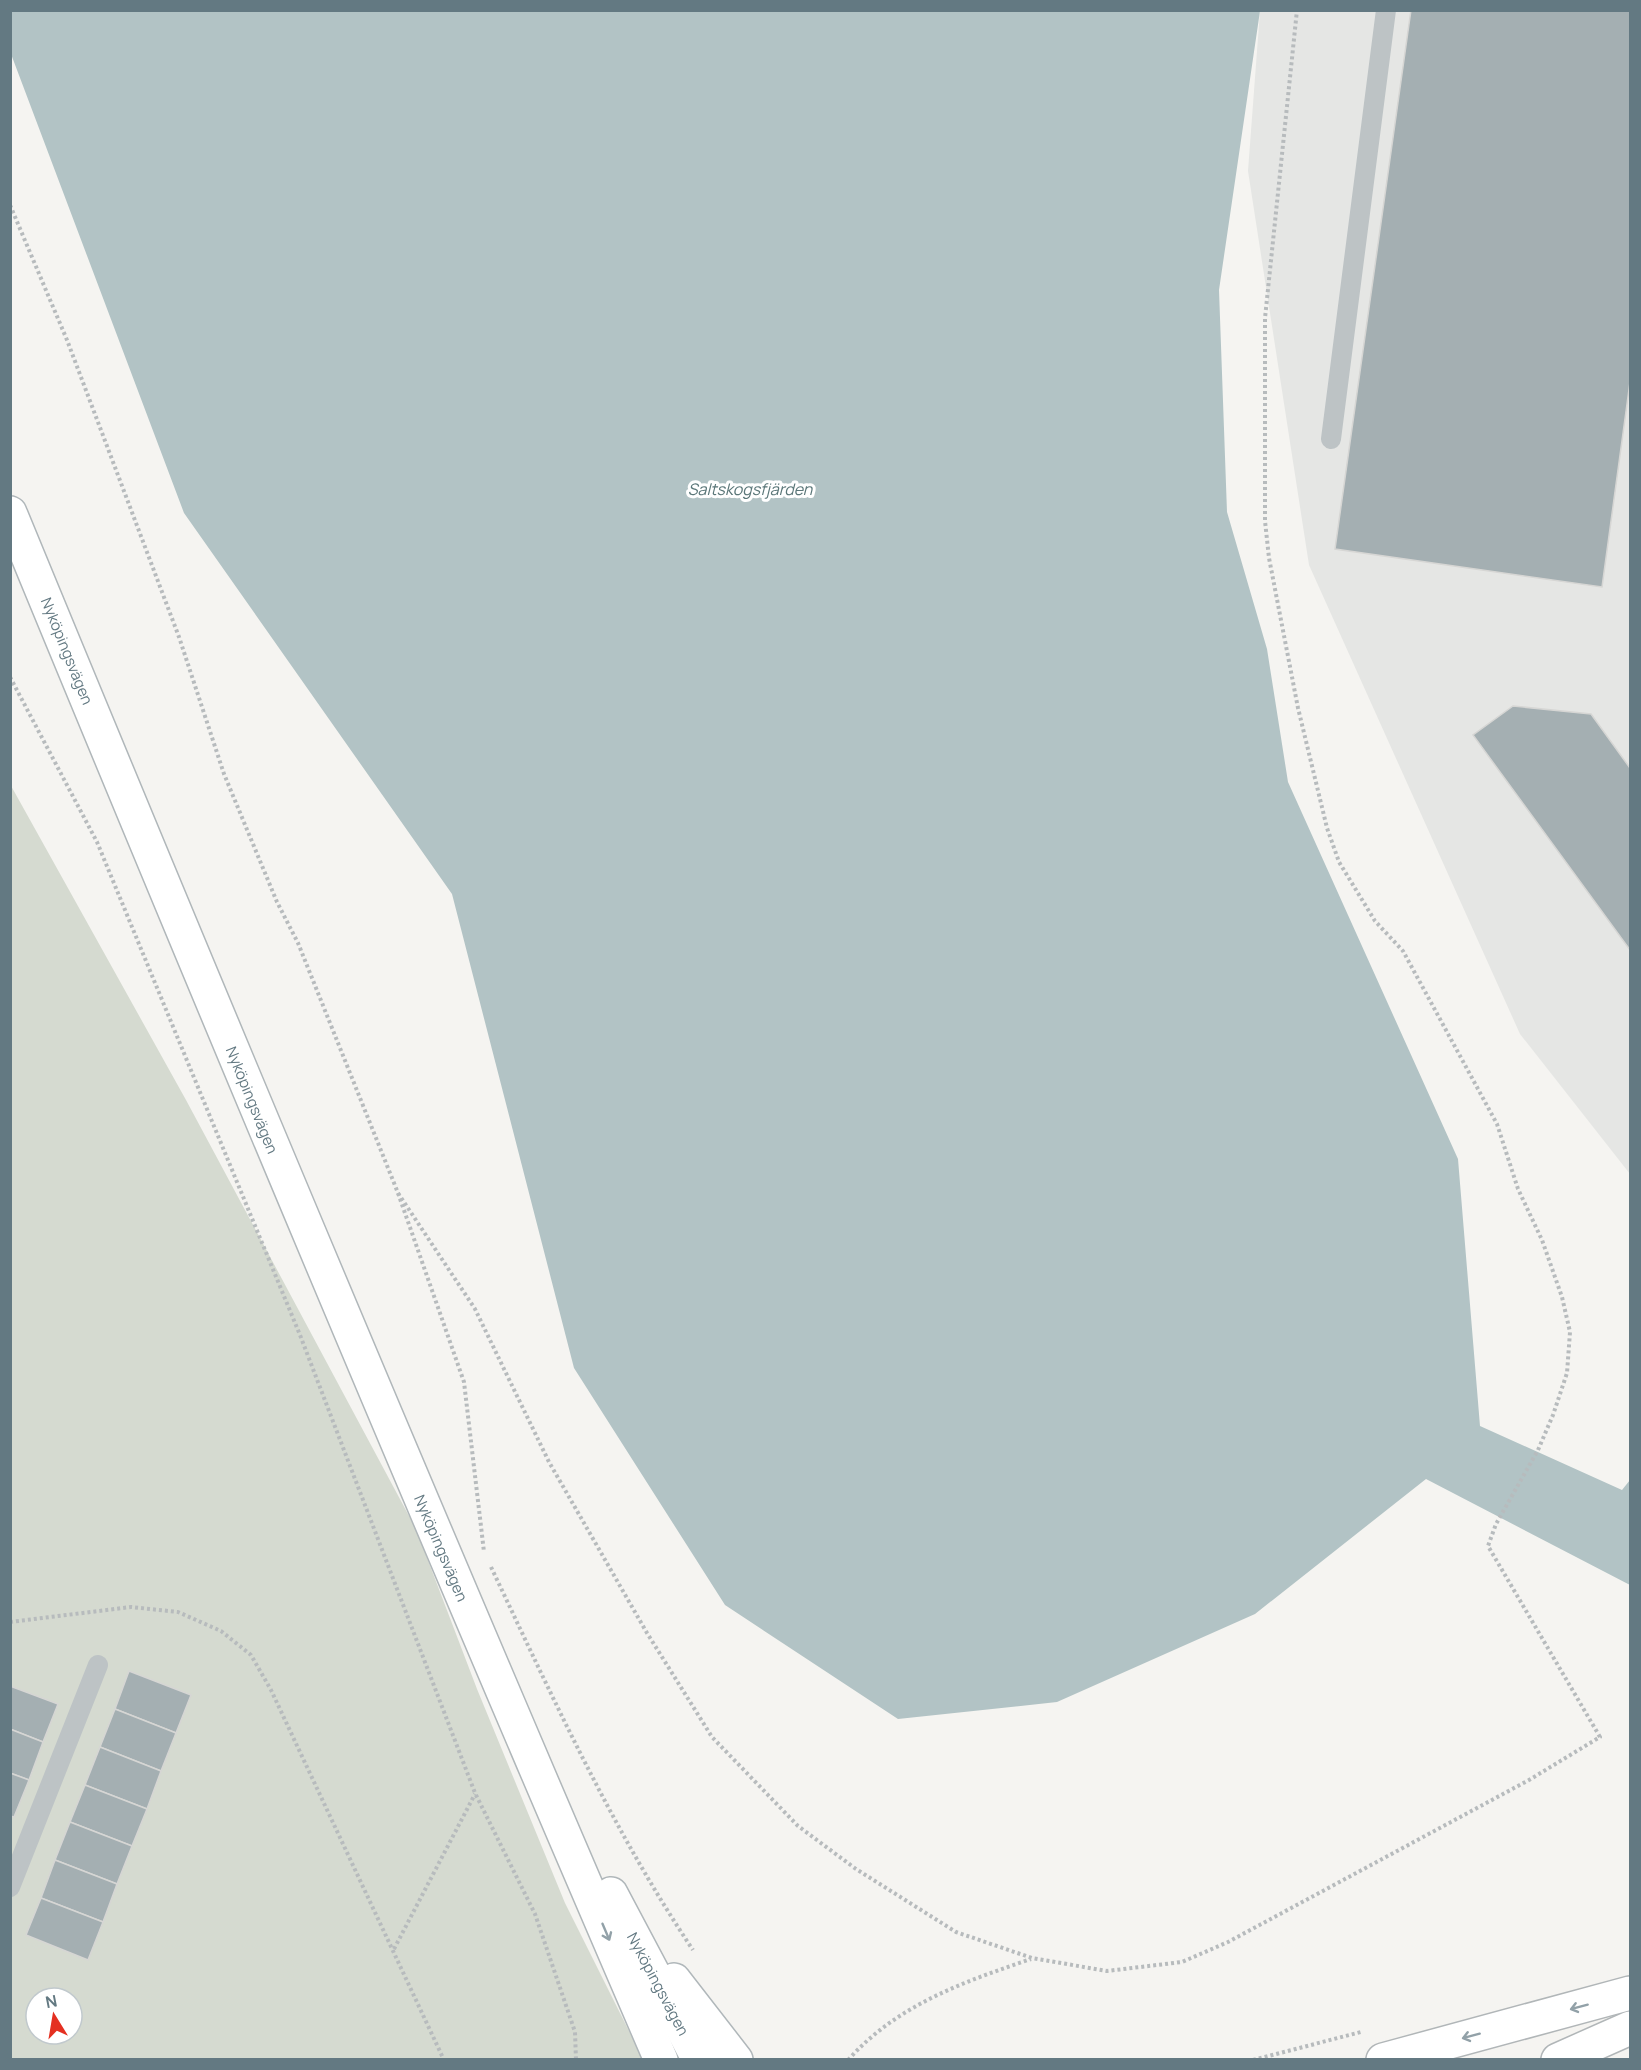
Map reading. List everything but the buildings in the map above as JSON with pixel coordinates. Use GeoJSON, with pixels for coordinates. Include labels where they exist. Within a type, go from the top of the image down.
{"type":"FeatureCollection","features":[{"type":"Feature","properties":{"kind":"main road","name":"Nyköpingsvägen"},"geometry":{"type":"LineString","coordinates":[[10,513],[279,1167],[499,1686],[662,2060]]}},
{"type":"Feature","properties":{"kind":"main road","name":"Nyköpingsvägen"},"geometry":{"type":"LineString","coordinates":[[499,1686],[699,2060]]}},
{"type":"Feature","properties":{"kind":"main road"},"geometry":{"type":"LineString","coordinates":[[612,1897],[736,2060]]}},
{"type":"Feature","properties":{"kind":"main road"},"geometry":{"type":"LineString","coordinates":[[1383,2060],[1630,1993]]}},
{"type":"Feature","properties":{"kind":"main road"},"geometry":{"type":"LineString","coordinates":[[1558,2060],[1630,2028]]}},
{"type":"Feature","properties":{"kind":"lane"},"geometry":{"type":"LineString","coordinates":[[1331,439],[1386,10]]}},
{"type":"Feature","properties":{"kind":"lane"},"geometry":{"type":"LineString","coordinates":[[10,1887],[98,1665]]}},
{"type":"Feature","properties":{"kind":"path"},"geometry":{"type":"LineString","coordinates":[[398,1193],[475,1309],[549,1462],[642,1624],[712,1737],[798,1826],[856,1869],[956,1932],[1032,1958],[1107,1971],[1182,1962],[1227,1942],[1489,1802],[1600,1737],[1488,1546],[1496,1524],[1538,1450],[1567,1373],[1570,1332],[1562,1297],[1542,1240],[1518,1189],[1497,1124],[1403,951],[1375,921],[1339,862],[1327,828],[1298,708],[1269,558],[1265,520],[1265,318],[1297,10]]}},
{"type":"Feature","properties":{"kind":"path"},"geometry":{"type":"LineString","coordinates":[[10,205],[67,340],[179,637],[224,774],[277,902],[298,943],[398,1193],[464,1382],[484,1552],[593,1782],[667,1911],[694,1951]]}},
{"type":"Feature","properties":{"kind":"path"},"geometry":{"type":"LineString","coordinates":[[10,677],[97,842],[300,1335],[475,1793],[535,1914],[575,2032],[576,2060]]}},
{"type":"Feature","properties":{"kind":"path"},"geometry":{"type":"LineString","coordinates":[[10,1622],[132,1607],[178,1612],[221,1631],[251,1656],[271,1690],[444,2060]]}},
{"type":"Feature","properties":{"kind":"path"},"geometry":{"type":"LineString","coordinates":[[394,1949],[475,1793]]}},
{"type":"Feature","properties":{"kind":"path"},"geometry":{"type":"LineString","coordinates":[[848,2060],[863,2043],[898,2014],[947,1989],[1032,1958]]}},
{"type":"Feature","properties":{"kind":"shaded area"},"geometry":{"type":"Polygon","coordinates":[[[1260,11],[1630,11],[1630,1174],[1520,1034],[1309,565],[1248,171],[1260,11]]]}},
{"type":"Feature","properties":{"kind":"shaded area"},"geometry":{"type":"Polygon","coordinates":[[[10,784],[186,1100],[416,1529],[477,1689],[565,1903],[643,2059],[11,2059],[10,784]]]}},
{"type":"Feature","properties":{"kind":"water","name":"Saltskogsfjärden"},"geometry":{"type":"Polygon","coordinates":[[[11,10],[1260,11],[1219,290],[1227,512],[1267,649],[1288,782],[1458,1159],[1480,1426],[1622,1490],[1630,1480],[1630,1585],[1426,1479],[1255,1614],[1057,1702],[898,1719],[725,1605],[574,1368],[452,894],[184,513],[11,54],[11,10]]]}}]}
